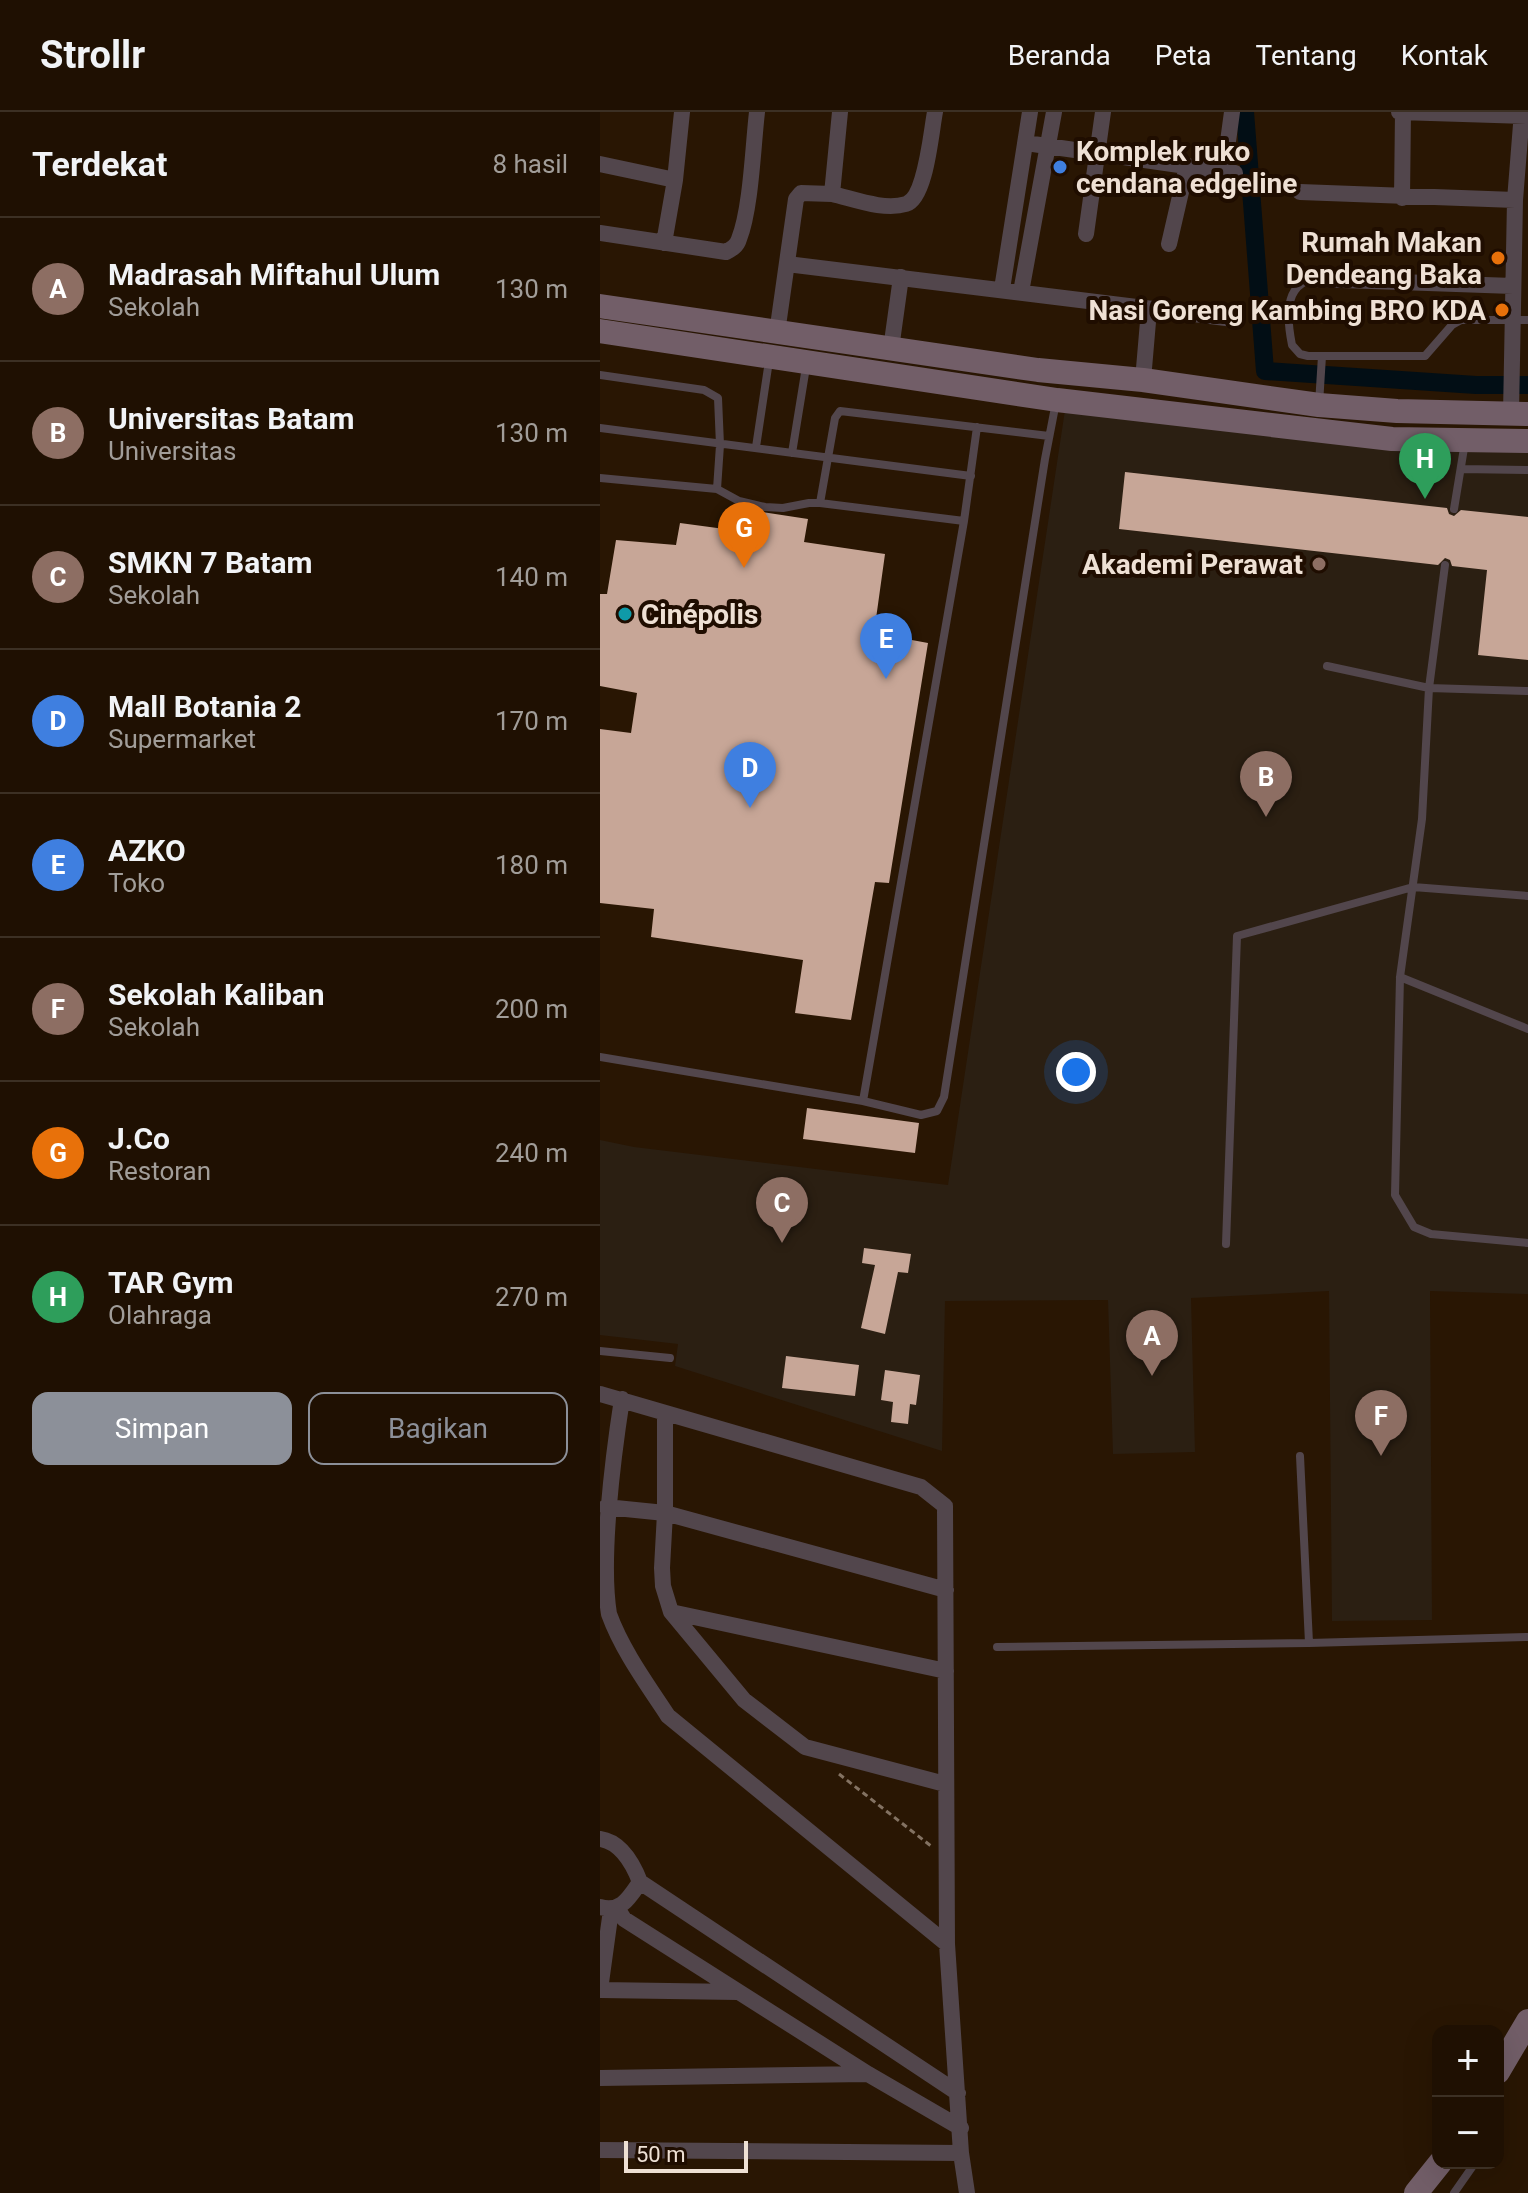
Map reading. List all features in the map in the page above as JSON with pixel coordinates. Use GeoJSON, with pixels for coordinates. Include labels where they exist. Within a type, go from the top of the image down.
{"type":"FeatureCollection","features":[{"type":"Feature","properties":{"kind":"main road"},"geometry":{"type":"LineString","coordinates":[[600,306],[1038,370],[1143,380],[1231,393],[1320,396],[1397,411],[1517,408]]}},
{"type":"Feature","properties":{"kind":"main road"},"geometry":{"type":"LineString","coordinates":[[600,331],[1057,400],[1392,439],[1528,441]]}},
{"type":"Feature","properties":{"kind":"main road"},"geometry":{"type":"LineString","coordinates":[[1229,419],[1231,393]]}},
{"type":"Feature","properties":{"kind":"main road"},"geometry":{"type":"LineString","coordinates":[[1504,2062],[1527,2026]]}},
{"type":"Feature","properties":{"kind":"street"},"geometry":{"type":"LineString","coordinates":[[664,243],[682,112]]}},
{"type":"Feature","properties":{"kind":"street"},"geometry":{"type":"LineString","coordinates":[[600,233],[726,252],[733,249],[739,241],[757,112]]}},
{"type":"Feature","properties":{"kind":"street"},"geometry":{"type":"LineString","coordinates":[[832,194],[840,112]]}},
{"type":"Feature","properties":{"kind":"street"},"geometry":{"type":"LineString","coordinates":[[777,333],[796,199],[801,193],[832,194],[889,206],[910,203],[918,195],[923,177],[935,112]]}},
{"type":"Feature","properties":{"kind":"street"},"geometry":{"type":"LineString","coordinates":[[1002,289],[1030,112]]}},
{"type":"Feature","properties":{"kind":"street"},"geometry":{"type":"LineString","coordinates":[[1021,292],[1054,112]]}},
{"type":"Feature","properties":{"kind":"street"},"geometry":{"type":"LineString","coordinates":[[1086,234],[1103,112]]}},
{"type":"Feature","properties":{"kind":"street"},"geometry":{"type":"LineString","coordinates":[[1026,143],[1230,172],[1232,112]]}},
{"type":"Feature","properties":{"kind":"street"},"geometry":{"type":"LineString","coordinates":[[1402,198],[1401,112],[1524,114],[1515,200],[1513,286],[1521,320],[1512,374],[1517,408]]}},
{"type":"Feature","properties":{"kind":"street"},"geometry":{"type":"LineString","coordinates":[[600,164],[675,180]]}},
{"type":"Feature","properties":{"kind":"street"},"geometry":{"type":"LineString","coordinates":[[1169,244],[1187,166]]}},
{"type":"Feature","properties":{"kind":"street"},"geometry":{"type":"LineString","coordinates":[[1300,192],[1515,200]]}},
{"type":"Feature","properties":{"kind":"street"},"geometry":{"type":"LineString","coordinates":[[787,264],[1234,319]]}},
{"type":"Feature","properties":{"kind":"street"},"geometry":{"type":"LineString","coordinates":[[891,349],[901,277]]}},
{"type":"Feature","properties":{"kind":"street"},"geometry":{"type":"LineString","coordinates":[[1314,279],[1513,286]]}},
{"type":"Feature","properties":{"kind":"street"},"geometry":{"type":"LineString","coordinates":[[1143,380],[1149,310]]}},
{"type":"Feature","properties":{"kind":"street"},"geometry":{"type":"LineString","coordinates":[[947,1944],[668,1716],[635,1665],[609,1614],[602,1578],[607,1397],[921,1487],[945,1506],[947,1944],[961,2153],[967,2193]]}},
{"type":"Feature","properties":{"kind":"street"},"geometry":{"type":"LineString","coordinates":[[665,1414],[663,1586],[671,1612],[744,1700],[805,1747],[945,1784]]}},
{"type":"Feature","properties":{"kind":"street"},"geometry":{"type":"LineString","coordinates":[[606,1507],[665,1513],[946,1590]]}},
{"type":"Feature","properties":{"kind":"street"},"geometry":{"type":"LineString","coordinates":[[671,1612],[946,1671]]}},
{"type":"Feature","properties":{"kind":"street"},"geometry":{"type":"LineString","coordinates":[[600,1839],[611,1840],[623,1852],[640,1882],[958,2093]]}},
{"type":"Feature","properties":{"kind":"street"},"geometry":{"type":"LineString","coordinates":[[609,1908],[626,1901],[640,1882]]}},
{"type":"Feature","properties":{"kind":"street"},"geometry":{"type":"LineString","coordinates":[[609,1908],[600,1990],[739,1992]]}},
{"type":"Feature","properties":{"kind":"street"},"geometry":{"type":"LineString","coordinates":[[609,1908],[868,2074],[961,2128]]}},
{"type":"Feature","properties":{"kind":"street"},"geometry":{"type":"LineString","coordinates":[[600,2078],[868,2074]]}},
{"type":"Feature","properties":{"kind":"street"},"geometry":{"type":"LineString","coordinates":[[600,2150],[961,2153]]}},
{"type":"Feature","properties":{"kind":"lane"},"geometry":{"type":"LineString","coordinates":[[1314,279],[1293,289],[1289,305],[1290,338],[1294,349],[1300,354],[1425,356],[1452,325],[1461,320],[1521,320]]}},
{"type":"Feature","properties":{"kind":"lane"},"geometry":{"type":"LineString","coordinates":[[1320,396],[1322,356]]}},
{"type":"Feature","properties":{"kind":"lane"},"geometry":{"type":"LineString","coordinates":[[756,447],[769,358]]}},
{"type":"Feature","properties":{"kind":"lane"},"geometry":{"type":"LineString","coordinates":[[792,453],[807,363]]}},
{"type":"Feature","properties":{"kind":"lane"},"geometry":{"type":"LineString","coordinates":[[600,375],[704,390],[718,398],[720,445],[717,489]]}},
{"type":"Feature","properties":{"kind":"lane"},"geometry":{"type":"LineString","coordinates":[[600,1057],[863,1101],[921,1115],[937,1111],[944,1097],[1057,400]]}},
{"type":"Feature","properties":{"kind":"lane"},"geometry":{"type":"LineString","coordinates":[[820,503],[835,418],[840,411],[1049,436]]}},
{"type":"Feature","properties":{"kind":"lane"},"geometry":{"type":"LineString","coordinates":[[863,1101],[964,521],[977,427]]}},
{"type":"Feature","properties":{"kind":"lane"},"geometry":{"type":"LineString","coordinates":[[600,428],[971,476]]}},
{"type":"Feature","properties":{"kind":"lane"},"geometry":{"type":"LineString","coordinates":[[1454,509],[1466,441]]}},
{"type":"Feature","properties":{"kind":"lane"},"geometry":{"type":"LineString","coordinates":[[1461,469],[1528,470]]}},
{"type":"Feature","properties":{"kind":"lane"},"geometry":{"type":"LineString","coordinates":[[600,478],[717,489],[739,501],[765,507],[820,503],[964,521]]}},
{"type":"Feature","properties":{"kind":"lane"},"geometry":{"type":"LineString","coordinates":[[1445,565],[1429,688],[1422,819],[1400,977],[1395,1195],[1414,1227],[1431,1234],[1528,1243]]}},
{"type":"Feature","properties":{"kind":"lane"},"geometry":{"type":"LineString","coordinates":[[1327,666],[1429,688],[1528,691]]}},
{"type":"Feature","properties":{"kind":"lane"},"geometry":{"type":"LineString","coordinates":[[1226,1244],[1237,936],[1413,887],[1528,896]]}},
{"type":"Feature","properties":{"kind":"lane"},"geometry":{"type":"LineString","coordinates":[[1400,977],[1528,1029]]}},
{"type":"Feature","properties":{"kind":"lane"},"geometry":{"type":"LineString","coordinates":[[600,1351],[670,1358]]}},
{"type":"Feature","properties":{"kind":"lane"},"geometry":{"type":"LineString","coordinates":[[1300,1456],[1309,1643]]}},
{"type":"Feature","properties":{"kind":"lane"},"geometry":{"type":"LineString","coordinates":[[997,1647],[1528,1637]]}},
{"type":"Feature","properties":{"kind":"lane"},"geometry":{"type":"LineString","coordinates":[[1454,2193],[1471,2169]]}},
{"type":"Feature","properties":{"kind":"path"},"geometry":{"type":"LineString","coordinates":[[840,1774],[945,1857]]}},
{"type":"Feature","properties":{"kind":"shaded area"},"geometry":{"type":"Polygon","coordinates":[[[1065,410],[1528,448],[1528,1294],[1430,1291],[1432,1620],[1332,1621],[1329,1291],[1191,1298],[1195,1452],[1113,1454],[1108,1300],[945,1301],[942,1451],[675,1366],[678,1344],[600,1335],[600,1140],[634,1147],[948,1185],[1065,410]]]}},
{"type":"Feature","properties":{"kind":"building"},"geometry":{"type":"Polygon","coordinates":[[[1125,472],[1447,508],[1449,514],[1454,516],[1461,510],[1528,517],[1528,660],[1478,655],[1487,570],[1452,566],[1450,560],[1445,558],[1438,565],[1119,529],[1125,472]]]}},
{"type":"Feature","properties":{"kind":"building"},"geometry":{"type":"Polygon","coordinates":[[[736,508],[808,519],[804,542],[885,554],[874,633],[928,643],[889,883],[875,882],[851,1020],[795,1013],[803,960],[651,937],[654,909],[600,903],[600,729],[631,733],[637,693],[600,686],[600,594],[607,594],[616,540],[676,545],[680,523],[732,530],[736,508]]]}},
{"type":"Feature","properties":{"kind":"building"},"geometry":{"type":"Polygon","coordinates":[[[807,1108],[919,1123],[915,1153],[803,1139],[807,1108]]]}},
{"type":"Feature","properties":{"kind":"building"},"geometry":{"type":"Polygon","coordinates":[[[864,1248],[911,1254],[908,1273],[898,1272],[885,1334],[861,1328],[875,1265],[862,1263],[864,1248]]]}},
{"type":"Feature","properties":{"kind":"building"},"geometry":{"type":"Polygon","coordinates":[[[786,1356],[859,1365],[855,1396],[782,1388],[786,1356]]]}},
{"type":"Feature","properties":{"kind":"building"},"geometry":{"type":"Polygon","coordinates":[[[885,1370],[920,1375],[916,1405],[910,1404],[908,1424],[891,1422],[893,1402],[881,1400],[885,1370]]]}},
{"type":"Feature","properties":{"kind":"waterway"},"geometry":{"type":"LineString","coordinates":[[1245,112],[1265,371],[1476,385],[1528,385]]}},
{"type":"Feature","properties":{"kind":"place","name":"Komplek ruko cendana edgeline"},"geometry":{"type":"Point","coordinates":[1060,167]}},
{"type":"Feature","properties":{"kind":"place","name":"Rumah Makan Dendeang Baka"},"geometry":{"type":"Point","coordinates":[1498,258]}},
{"type":"Feature","properties":{"kind":"place","name":"Nasi Goreng Kambing BRO KDA"},"geometry":{"type":"Point","coordinates":[1502,310]}},
{"type":"Feature","properties":{"kind":"place","name":"TAR Gym"},"geometry":{"type":"Point","coordinates":[1425,499]}},
{"type":"Feature","properties":{"kind":"place","name":"Akademi Perawat"},"geometry":{"type":"Point","coordinates":[1319,564]}},
{"type":"Feature","properties":{"kind":"place","name":"J.Co"},"geometry":{"type":"Point","coordinates":[744,568]}},
{"type":"Feature","properties":{"kind":"place","name":"Cinépolis"},"geometry":{"type":"Point","coordinates":[625,614]}},
{"type":"Feature","properties":{"kind":"place","name":"AZKO"},"geometry":{"type":"Point","coordinates":[886,679]}},
{"type":"Feature","properties":{"kind":"place","name":"Mall Botania 2"},"geometry":{"type":"Point","coordinates":[750,808]}},
{"type":"Feature","properties":{"kind":"place","name":"Universitas Batam"},"geometry":{"type":"Point","coordinates":[1266,817]}},
{"type":"Feature","properties":{"kind":"place","name":"SMKN 7 Batam"},"geometry":{"type":"Point","coordinates":[782,1243]}},
{"type":"Feature","properties":{"kind":"place","name":"Madrasah Miftahul Ulum"},"geometry":{"type":"Point","coordinates":[1152,1376]}},
{"type":"Feature","properties":{"kind":"place","name":"Sekolah Kaliban"},"geometry":{"type":"Point","coordinates":[1381,1456]}}]}
